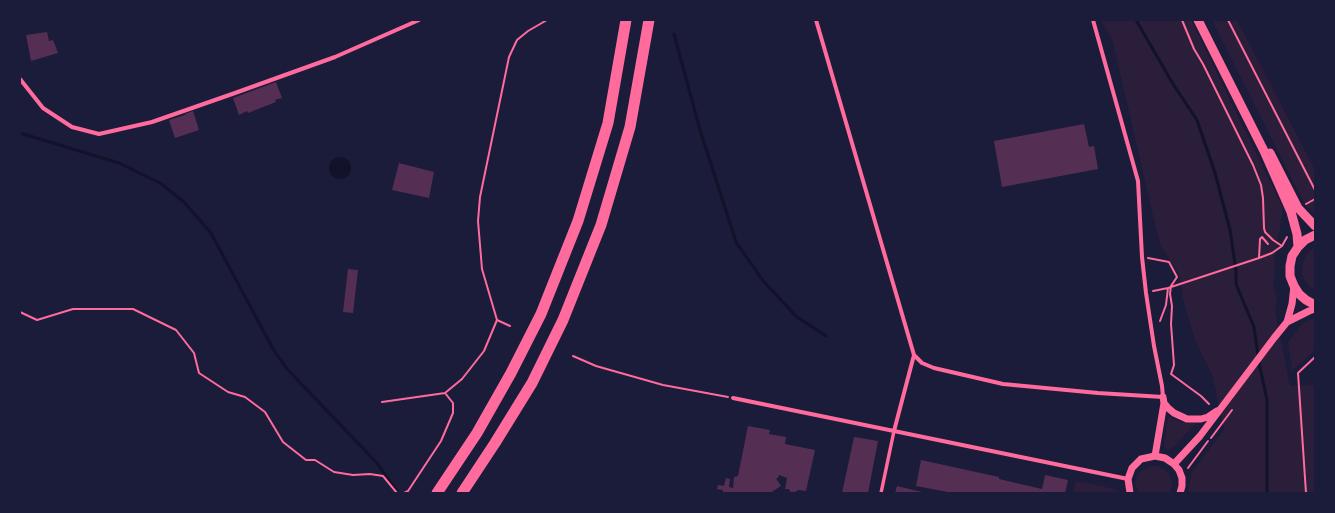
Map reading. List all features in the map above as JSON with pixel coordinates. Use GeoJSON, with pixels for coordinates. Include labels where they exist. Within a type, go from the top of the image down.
{"type":"FeatureCollection","features":[{"type":"Feature","properties":{"kind":"highway"},"geometry":{"type":"LineString","coordinates":[[437,493],[477,433],[511,373],[541,314],[578,221],[608,123],[626,20]]}},
{"type":"Feature","properties":{"kind":"highway"},"geometry":{"type":"LineString","coordinates":[[462,493],[532,383],[563,320],[601,225],[630,127],[649,20]]}},
{"type":"Feature","properties":{"kind":"main road"},"geometry":{"type":"LineString","coordinates":[[1198,20],[1264,151],[1291,212],[1297,234],[1298,247]]}},
{"type":"Feature","properties":{"kind":"main road"},"geometry":{"type":"LineString","coordinates":[[1203,20],[1298,208],[1315,226]]}},
{"type":"Feature","properties":{"kind":"main road"},"geometry":{"type":"LineString","coordinates":[[1315,235],[1305,240],[1298,247],[1292,256],[1290,266],[1290,276],[1299,294],[1315,305]]}},
{"type":"Feature","properties":{"kind":"street"},"geometry":{"type":"LineString","coordinates":[[20,79],[43,108],[72,127],[99,134],[152,122],[235,93],[336,57],[420,20]]}},
{"type":"Feature","properties":{"kind":"street"},"geometry":{"type":"LineString","coordinates":[[816,20],[914,355],[922,364],[1003,384],[1163,400],[1174,413],[1187,419],[1208,417],[1221,408]]}},
{"type":"Feature","properties":{"kind":"street"},"geometry":{"type":"LineString","coordinates":[[1093,20],[1138,181],[1142,257],[1146,293],[1162,386],[1163,400],[1155,456]]}},
{"type":"Feature","properties":{"kind":"street"},"geometry":{"type":"LineString","coordinates":[[1287,322],[1292,304],[1294,286]]}},
{"type":"Feature","properties":{"kind":"street"},"geometry":{"type":"LineString","coordinates":[[1174,464],[1200,436],[1287,322],[1309,310],[1315,309]]}},
{"type":"Feature","properties":{"kind":"street"},"geometry":{"type":"LineString","coordinates":[[881,493],[894,431],[914,355]]}},
{"type":"Feature","properties":{"kind":"street"},"geometry":{"type":"LineString","coordinates":[[733,398],[1128,479]]}},
{"type":"Feature","properties":{"kind":"street"},"geometry":{"type":"LineString","coordinates":[[1130,493],[1128,479],[1136,463],[1141,459],[1155,456],[1165,458],[1174,464],[1179,470],[1182,478],[1180,493]]}},
{"type":"Feature","properties":{"kind":"path"},"geometry":{"type":"LineString","coordinates":[[382,402],[445,393],[462,379],[484,351],[497,320],[482,269],[478,221],[480,197],[509,58],[517,40],[528,31],[547,20]]}},
{"type":"Feature","properties":{"kind":"path"},"geometry":{"type":"LineString","coordinates":[[1146,293],[1168,288],[1259,258],[1282,246],[1265,232],[1263,198],[1261,185],[1256,172],[1203,64],[1194,49],[1182,20]]}},
{"type":"Feature","properties":{"kind":"path"},"geometry":{"type":"LineString","coordinates":[[1228,20],[1315,190]]}},
{"type":"Feature","properties":{"kind":"path"},"geometry":{"type":"LineString","coordinates":[[1303,206],[1315,199]]}},
{"type":"Feature","properties":{"kind":"path"},"geometry":{"type":"LineString","coordinates":[[1259,258],[1260,239],[1262,237],[1268,244]]}},
{"type":"Feature","properties":{"kind":"path"},"geometry":{"type":"LineString","coordinates":[[1142,257],[1169,262],[1177,277],[1171,286],[1170,294],[1172,306],[1171,324],[1174,365],[1171,374],[1197,392],[1209,404]]}},
{"type":"Feature","properties":{"kind":"path"},"geometry":{"type":"LineString","coordinates":[[1160,321],[1166,305],[1168,288]]}},
{"type":"Feature","properties":{"kind":"path"},"geometry":{"type":"LineString","coordinates":[[20,312],[36,320],[73,309],[133,309],[176,330],[194,353],[199,373],[228,392],[245,397],[265,412],[282,442],[306,460],[315,460],[334,472],[353,475],[370,474],[383,476],[397,493]]}},
{"type":"Feature","properties":{"kind":"path"},"geometry":{"type":"LineString","coordinates":[[497,320],[510,326]]}},
{"type":"Feature","properties":{"kind":"path"},"geometry":{"type":"LineString","coordinates":[[573,356],[596,366],[663,385],[733,398]]}},
{"type":"Feature","properties":{"kind":"path"},"geometry":{"type":"LineString","coordinates":[[1306,493],[1298,373],[1315,356]]}},
{"type":"Feature","properties":{"kind":"path"},"geometry":{"type":"LineString","coordinates":[[404,493],[408,491],[440,441],[453,413],[453,403],[445,393]]}},
{"type":"Feature","properties":{"kind":"shaded area"},"geometry":{"type":"Polygon","coordinates":[[[1101,20],[1191,20],[1283,208],[1275,260],[1274,287],[1277,299],[1275,311],[1290,386],[1315,385],[1315,493],[1188,493],[1191,473],[1224,430],[1213,377],[1195,340],[1183,299],[1179,274],[1160,245],[1112,39],[1101,20]]]}},
{"type":"Feature","properties":{"kind":"shaded area"},"geometry":{"type":"Polygon","coordinates":[[[1212,20],[1237,20],[1315,170],[1315,213],[1307,207],[1302,199],[1212,20]]]}},
{"type":"Feature","properties":{"kind":"shaded area"},"geometry":{"type":"Polygon","coordinates":[[[340,157],[348,160],[351,168],[348,176],[340,179],[332,176],[329,168],[332,160],[340,157]]]}},
{"type":"Feature","properties":{"kind":"shaded area"},"geometry":{"type":"Polygon","coordinates":[[[1315,247],[1315,291],[1305,281],[1302,275],[1302,267],[1306,255],[1315,247]]]}},
{"type":"Feature","properties":{"kind":"shaded area"},"geometry":{"type":"Polygon","coordinates":[[[1315,318],[1315,350],[1292,371],[1288,342],[1302,324],[1315,318]]]}},
{"type":"Feature","properties":{"kind":"shaded area"},"geometry":{"type":"Polygon","coordinates":[[[1168,417],[1181,422],[1196,423],[1174,447],[1168,450],[1165,448],[1164,444],[1168,417]]]}},
{"type":"Feature","properties":{"kind":"shaded area"},"geometry":{"type":"Polygon","coordinates":[[[1151,466],[1159,466],[1169,473],[1172,484],[1170,493],[1138,493],[1135,482],[1138,474],[1151,466]]]}},
{"type":"Feature","properties":{"kind":"shaded area"},"geometry":{"type":"Polygon","coordinates":[[[1076,481],[1111,488],[1121,493],[1073,493],[1076,481]]]}},
{"type":"Feature","properties":{"kind":"building"},"geometry":{"type":"Polygon","coordinates":[[[47,32],[49,41],[53,40],[58,53],[31,61],[26,35],[47,32]]]}},
{"type":"Feature","properties":{"kind":"building"},"geometry":{"type":"Polygon","coordinates":[[[276,82],[282,98],[275,100],[276,102],[239,115],[233,98],[276,82]]]}},
{"type":"Feature","properties":{"kind":"building"},"geometry":{"type":"Polygon","coordinates":[[[193,111],[199,130],[175,138],[169,120],[193,111]]]}},
{"type":"Feature","properties":{"kind":"building"},"geometry":{"type":"Polygon","coordinates":[[[1084,124],[1089,147],[1094,146],[1098,169],[1002,187],[994,141],[1084,124]]]}},
{"type":"Feature","properties":{"kind":"building"},"geometry":{"type":"Polygon","coordinates":[[[399,163],[434,172],[429,198],[392,190],[399,163]]]}},
{"type":"Feature","properties":{"kind":"building"},"geometry":{"type":"Polygon","coordinates":[[[348,269],[358,270],[353,313],[343,312],[348,269]]]}},
{"type":"Feature","properties":{"kind":"building"},"geometry":{"type":"Polygon","coordinates":[[[748,426],[770,430],[769,434],[786,437],[785,444],[815,450],[806,491],[798,490],[791,493],[789,489],[785,489],[787,478],[779,475],[778,478],[776,478],[781,486],[770,493],[723,493],[723,490],[717,489],[718,485],[724,486],[726,478],[730,479],[729,487],[733,488],[734,477],[738,476],[748,426]]]}},
{"type":"Feature","properties":{"kind":"building"},"geometry":{"type":"Polygon","coordinates":[[[854,437],[878,441],[868,493],[842,493],[854,437]]]}},
{"type":"Feature","properties":{"kind":"building"},"geometry":{"type":"Polygon","coordinates":[[[921,460],[999,477],[999,479],[1042,489],[1045,475],[1068,480],[1065,493],[953,493],[916,486],[921,460]]]}},
{"type":"Feature","properties":{"kind":"building"},"geometry":{"type":"Polygon","coordinates":[[[897,486],[922,492],[922,493],[895,493],[897,486]]]}},
{"type":"Feature","properties":{"kind":"waterway"},"geometry":{"type":"LineString","coordinates":[[1136,20],[1173,84],[1197,120],[1215,173],[1230,230],[1236,271],[1236,284],[1254,327],[1259,363],[1267,400],[1267,493]]}},
{"type":"Feature","properties":{"kind":"waterway"},"geometry":{"type":"LineString","coordinates":[[674,34],[700,130],[736,242],[764,282],[797,317],[826,336]]}},
{"type":"Feature","properties":{"kind":"waterway"},"geometry":{"type":"LineString","coordinates":[[20,133],[119,163],[160,183],[184,202],[211,233],[273,349],[287,369],[377,463],[398,493]]}}]}
